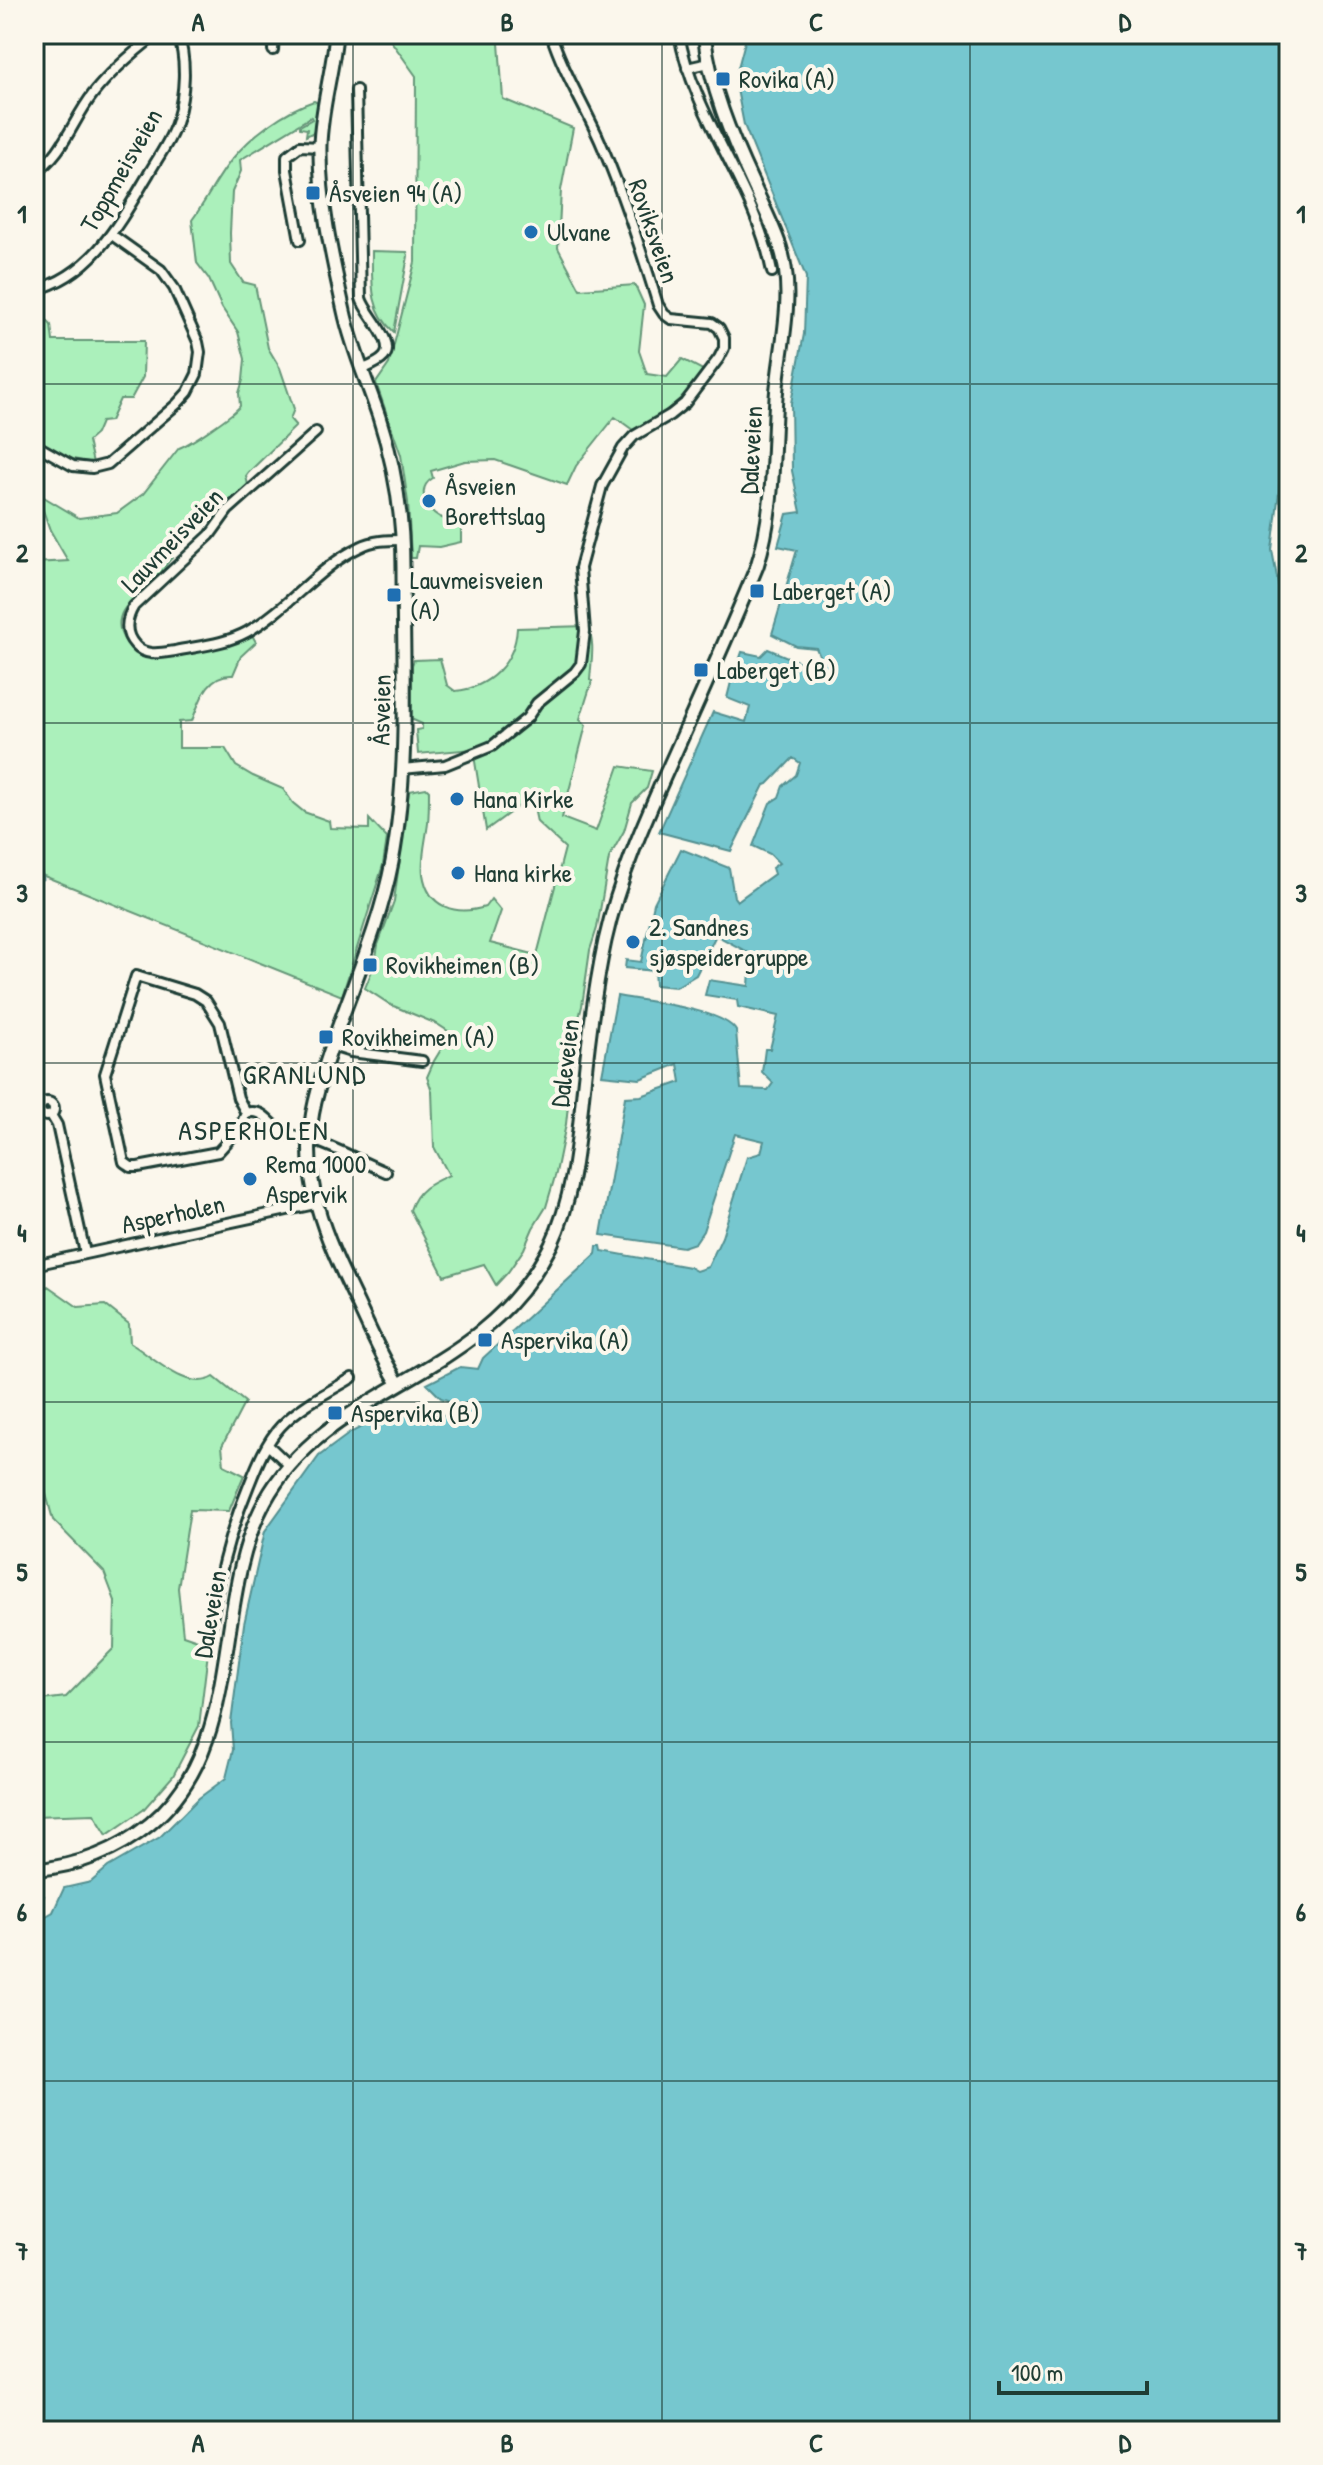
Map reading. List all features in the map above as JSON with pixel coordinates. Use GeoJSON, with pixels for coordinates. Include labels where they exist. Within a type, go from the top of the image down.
{"type":"FeatureCollection","features":[{"type":"Feature","properties":{"kind":"main road","name":"Åsveien"},"geometry":{"type":"LineString","coordinates":[[336,34],[320,147],[323,192],[344,313],[390,453],[398,494],[402,540],[402,769],[399,817],[387,885],[316,1097],[309,1139],[315,1204],[339,1264],[398,1383]]}},
{"type":"Feature","properties":{"kind":"main road","name":"Daleveien"},"geometry":{"type":"LineString","coordinates":[[34,1870],[88,1860],[136,1835],[161,1815],[193,1770],[212,1727],[237,1586],[253,1524],[266,1499],[289,1465],[325,1430],[469,1340],[506,1308],[537,1269],[561,1222],[572,1181],[593,1008],[605,941],[617,897],[648,813],[753,575],[766,536],[771,500],[776,393],[787,307],[786,270],[779,243],[740,156],[721,104],[704,34]]}},
{"type":"Feature","properties":{"kind":"street"},"geometry":{"type":"LineString","coordinates":[[34,197],[34,175],[58,153],[100,85],[157,34]]}},
{"type":"Feature","properties":{"kind":"street","name":"Toppmeisveien"},"geometry":{"type":"LineString","coordinates":[[34,290],[56,283],[88,261],[112,235],[158,157],[177,121],[184,75],[178,34]]}},
{"type":"Feature","properties":{"kind":"street"},"geometry":{"type":"LineString","coordinates":[[273,50],[274,34]]}},
{"type":"Feature","properties":{"kind":"street","name":"Roviksveien"},"geometry":{"type":"LineString","coordinates":[[402,769],[445,765],[492,746],[575,672],[581,664],[584,642],[580,568],[602,486],[623,448],[634,436],[685,403],[724,348],[724,338],[712,323],[671,319],[658,305],[621,193],[596,132],[557,54],[551,34]]}},
{"type":"Feature","properties":{"kind":"street"},"geometry":{"type":"LineString","coordinates":[[679,34],[687,68],[755,215],[772,272]]}},
{"type":"Feature","properties":{"kind":"street"},"geometry":{"type":"LineString","coordinates":[[687,68],[709,63]]}},
{"type":"Feature","properties":{"kind":"street"},"geometry":{"type":"LineString","coordinates":[[356,90],[361,298],[363,306],[384,334],[388,350],[384,358],[361,370]]}},
{"type":"Feature","properties":{"kind":"street"},"geometry":{"type":"LineString","coordinates":[[300,240],[287,156],[300,146],[320,147]]}},
{"type":"Feature","properties":{"kind":"street"},"geometry":{"type":"LineString","coordinates":[[34,444],[73,466],[92,468],[108,464],[177,404],[188,392],[197,374],[198,342],[174,288],[161,270],[112,235]]}},
{"type":"Feature","properties":{"kind":"street","name":"Lauvmeisveien"},"geometry":{"type":"LineString","coordinates":[[316,432],[228,510],[210,535],[134,606],[128,616],[127,630],[133,643],[141,651],[163,653],[223,641],[244,633],[340,559],[362,546],[379,541],[402,540]]}},
{"type":"Feature","properties":{"kind":"street","name":"Asperholen"},"geometry":{"type":"LineString","coordinates":[[136,976],[195,994],[206,1001],[220,1023],[238,1098],[246,1113],[239,1129],[218,1152],[138,1167],[127,1165],[105,1074],[136,976]]}},
{"type":"Feature","properties":{"kind":"street"},"geometry":{"type":"LineString","coordinates":[[332,1046],[351,1052],[422,1061]]}},
{"type":"Feature","properties":{"kind":"street"},"geometry":{"type":"LineString","coordinates":[[246,1113],[259,1112],[280,1130],[386,1172]]}},
{"type":"Feature","properties":{"kind":"street"},"geometry":{"type":"LineString","coordinates":[[51,1115],[57,1125],[85,1253]]}},
{"type":"Feature","properties":{"kind":"street","name":"Asperholen"},"geometry":{"type":"LineString","coordinates":[[34,1265],[315,1204]]}},
{"type":"Feature","properties":{"kind":"street","name":"Daleveien"},"geometry":{"type":"LineString","coordinates":[[209,1639],[216,1592],[232,1525],[268,1445],[281,1426],[313,1401],[352,1378]]}},
{"type":"Feature","properties":{"kind":"street"},"geometry":{"type":"LineString","coordinates":[[268,1445],[289,1465]]}},
{"type":"Feature","properties":{"kind":"green space"},"geometry":{"type":"Polygon","coordinates":[[[386,34],[504,34],[499,43],[503,99],[573,128],[561,190],[558,248],[580,289],[635,285],[644,305],[639,351],[647,374],[667,377],[682,359],[703,370],[672,406],[633,430],[615,417],[576,466],[567,485],[495,460],[465,461],[431,471],[433,478],[425,487],[424,498],[430,509],[440,517],[461,522],[461,542],[439,547],[418,546],[416,558],[411,558],[408,502],[401,455],[376,383],[389,364],[415,262],[416,76],[386,34]]]}},
{"type":"Feature","properties":{"kind":"green space"},"geometry":{"type":"Polygon","coordinates":[[[314,101],[318,103],[314,132],[306,136],[307,129],[300,128],[311,117],[240,160],[241,171],[232,192],[231,264],[243,282],[255,285],[268,348],[280,368],[294,409],[290,419],[296,426],[249,472],[246,476],[248,485],[225,505],[208,508],[164,547],[172,558],[160,575],[126,607],[120,626],[121,634],[130,647],[150,658],[187,654],[252,635],[256,642],[241,656],[233,675],[211,683],[192,721],[179,722],[179,748],[225,748],[236,766],[283,789],[304,812],[329,821],[330,828],[369,829],[369,819],[387,838],[383,865],[342,996],[34,872],[34,563],[68,561],[50,530],[37,493],[79,518],[117,513],[143,494],[179,448],[211,429],[240,406],[245,359],[238,332],[197,263],[192,220],[227,165],[250,140],[280,117],[314,101]]]}},
{"type":"Feature","properties":{"kind":"green space"},"geometry":{"type":"Polygon","coordinates":[[[372,251],[407,252],[394,332],[376,305],[372,284],[372,251]]]}},
{"type":"Feature","properties":{"kind":"green space"},"geometry":{"type":"Polygon","coordinates":[[[37,310],[51,325],[53,341],[144,341],[143,377],[131,399],[120,399],[110,421],[101,422],[96,434],[88,441],[93,463],[68,458],[34,439],[34,311],[37,310]]]}},
{"type":"Feature","properties":{"kind":"green space"},"geometry":{"type":"Polygon","coordinates":[[[587,626],[592,645],[592,681],[580,719],[586,725],[562,818],[596,831],[619,766],[652,771],[647,788],[632,803],[624,831],[609,858],[576,1030],[566,1124],[546,1207],[524,1249],[496,1285],[484,1264],[444,1276],[410,1210],[421,1192],[449,1175],[434,1147],[432,1091],[427,1077],[451,1033],[391,1005],[365,988],[394,901],[409,791],[426,788],[429,791],[423,855],[426,886],[437,902],[454,909],[474,910],[485,907],[491,899],[501,911],[490,943],[537,955],[565,848],[537,822],[533,803],[519,806],[486,830],[473,749],[418,754],[416,730],[422,729],[422,724],[411,719],[412,665],[414,660],[440,659],[447,685],[455,691],[467,689],[498,672],[511,652],[517,628],[587,626]]]}},
{"type":"Feature","properties":{"kind":"green space"},"geometry":{"type":"Polygon","coordinates":[[[48,1286],[78,1307],[105,1305],[129,1324],[130,1343],[160,1364],[193,1380],[204,1381],[214,1377],[245,1402],[222,1446],[224,1465],[244,1475],[229,1511],[190,1510],[178,1588],[183,1635],[209,1644],[199,1726],[173,1776],[143,1810],[107,1835],[94,1814],[34,1816],[34,1701],[66,1697],[114,1648],[115,1601],[104,1572],[53,1520],[34,1449],[34,1295],[48,1286]]]}},
{"type":"Feature","properties":{"kind":"water"},"geometry":{"type":"Polygon","coordinates":[[[747,34],[1289,34],[1289,278],[1284,373],[1289,374],[1289,439],[1282,467],[1272,550],[1280,594],[1289,607],[1289,2431],[34,2431],[34,1892],[44,1896],[40,1904],[44,1917],[53,1912],[64,1888],[91,1882],[108,1867],[160,1837],[199,1798],[226,1778],[233,1750],[231,1723],[244,1624],[265,1531],[319,1456],[350,1433],[395,1409],[436,1422],[436,1411],[449,1418],[463,1416],[460,1404],[441,1398],[427,1384],[460,1367],[478,1369],[483,1358],[596,1254],[597,1246],[601,1246],[602,1251],[689,1267],[696,1271],[708,1267],[722,1237],[747,1157],[761,1153],[764,1141],[735,1134],[703,1231],[695,1243],[683,1247],[601,1235],[625,1097],[641,1096],[681,1082],[678,1064],[640,1079],[602,1075],[617,996],[682,1007],[729,1023],[736,1031],[741,1089],[768,1090],[773,1083],[762,1072],[765,1049],[770,1049],[778,1016],[738,1007],[737,1000],[705,995],[709,980],[749,986],[751,954],[716,935],[696,975],[676,987],[655,985],[654,971],[625,968],[626,960],[641,962],[654,903],[681,849],[729,868],[737,901],[774,874],[772,868],[779,863],[770,854],[753,846],[770,803],[779,797],[783,786],[796,775],[800,763],[793,758],[764,785],[731,851],[659,832],[713,712],[746,722],[750,707],[727,698],[733,674],[750,681],[757,671],[754,668],[750,675],[736,670],[742,652],[761,656],[768,649],[800,662],[814,675],[826,670],[816,648],[796,646],[772,634],[797,550],[778,546],[787,514],[801,512],[792,471],[791,403],[804,334],[806,277],[744,125],[735,79],[747,34]]]}},
{"type":"Feature","properties":{"kind":"waterway"},"geometry":{"type":"LineString","coordinates":[[34,797],[39,789]]}},
{"type":"Feature","properties":{"kind":"waterway"},"geometry":{"type":"LineString","coordinates":[[34,851],[43,879]]}},
{"type":"Feature","properties":{"kind":"place","name":"Rovika (A)"},"geometry":{"type":"Point","coordinates":[723,79]}},
{"type":"Feature","properties":{"kind":"place","name":"Åsveien 94 (A)"},"geometry":{"type":"Point","coordinates":[313,193]}},
{"type":"Feature","properties":{"kind":"place","name":"Ulvane"},"geometry":{"type":"Point","coordinates":[531,232]}},
{"type":"Feature","properties":{"kind":"place","name":"Åsveien Borettslag"},"geometry":{"type":"Point","coordinates":[429,501]}},
{"type":"Feature","properties":{"kind":"place","name":"Laberget (A)"},"geometry":{"type":"Point","coordinates":[757,591]}},
{"type":"Feature","properties":{"kind":"place","name":"Lauvmeisveien (A)"},"geometry":{"type":"Point","coordinates":[394,595]}},
{"type":"Feature","properties":{"kind":"place","name":"Laberget (B)"},"geometry":{"type":"Point","coordinates":[701,670]}},
{"type":"Feature","properties":{"kind":"place","name":"Hana Kirke"},"geometry":{"type":"Point","coordinates":[457,799]}},
{"type":"Feature","properties":{"kind":"place","name":"Hana kirke"},"geometry":{"type":"Point","coordinates":[458,873]}},
{"type":"Feature","properties":{"kind":"place","name":"2. Sandnes sjøspeidergruppe"},"geometry":{"type":"Point","coordinates":[633,942]}},
{"type":"Feature","properties":{"kind":"place","name":"Rovikheimen (B)"},"geometry":{"type":"Point","coordinates":[370,965]}},
{"type":"Feature","properties":{"kind":"place","name":"Rovikheimen (A)"},"geometry":{"type":"Point","coordinates":[326,1037]}},
{"type":"Feature","properties":{"kind":"place","name":"Rema 1000 Aspervik"},"geometry":{"type":"Point","coordinates":[250,1179]}},
{"type":"Feature","properties":{"kind":"place","name":"Aspervika (A)"},"geometry":{"type":"Point","coordinates":[485,1340]}},
{"type":"Feature","properties":{"kind":"place","name":"Aspervika (B)"},"geometry":{"type":"Point","coordinates":[335,1413]}},
{"type":"Feature","properties":{"kind":"district","name":"GRANLUND"},"geometry":{"type":"Point","coordinates":[305,1074]}},
{"type":"Feature","properties":{"kind":"district","name":"ASPERHOLEN"},"geometry":{"type":"Point","coordinates":[254,1130]}}]}
